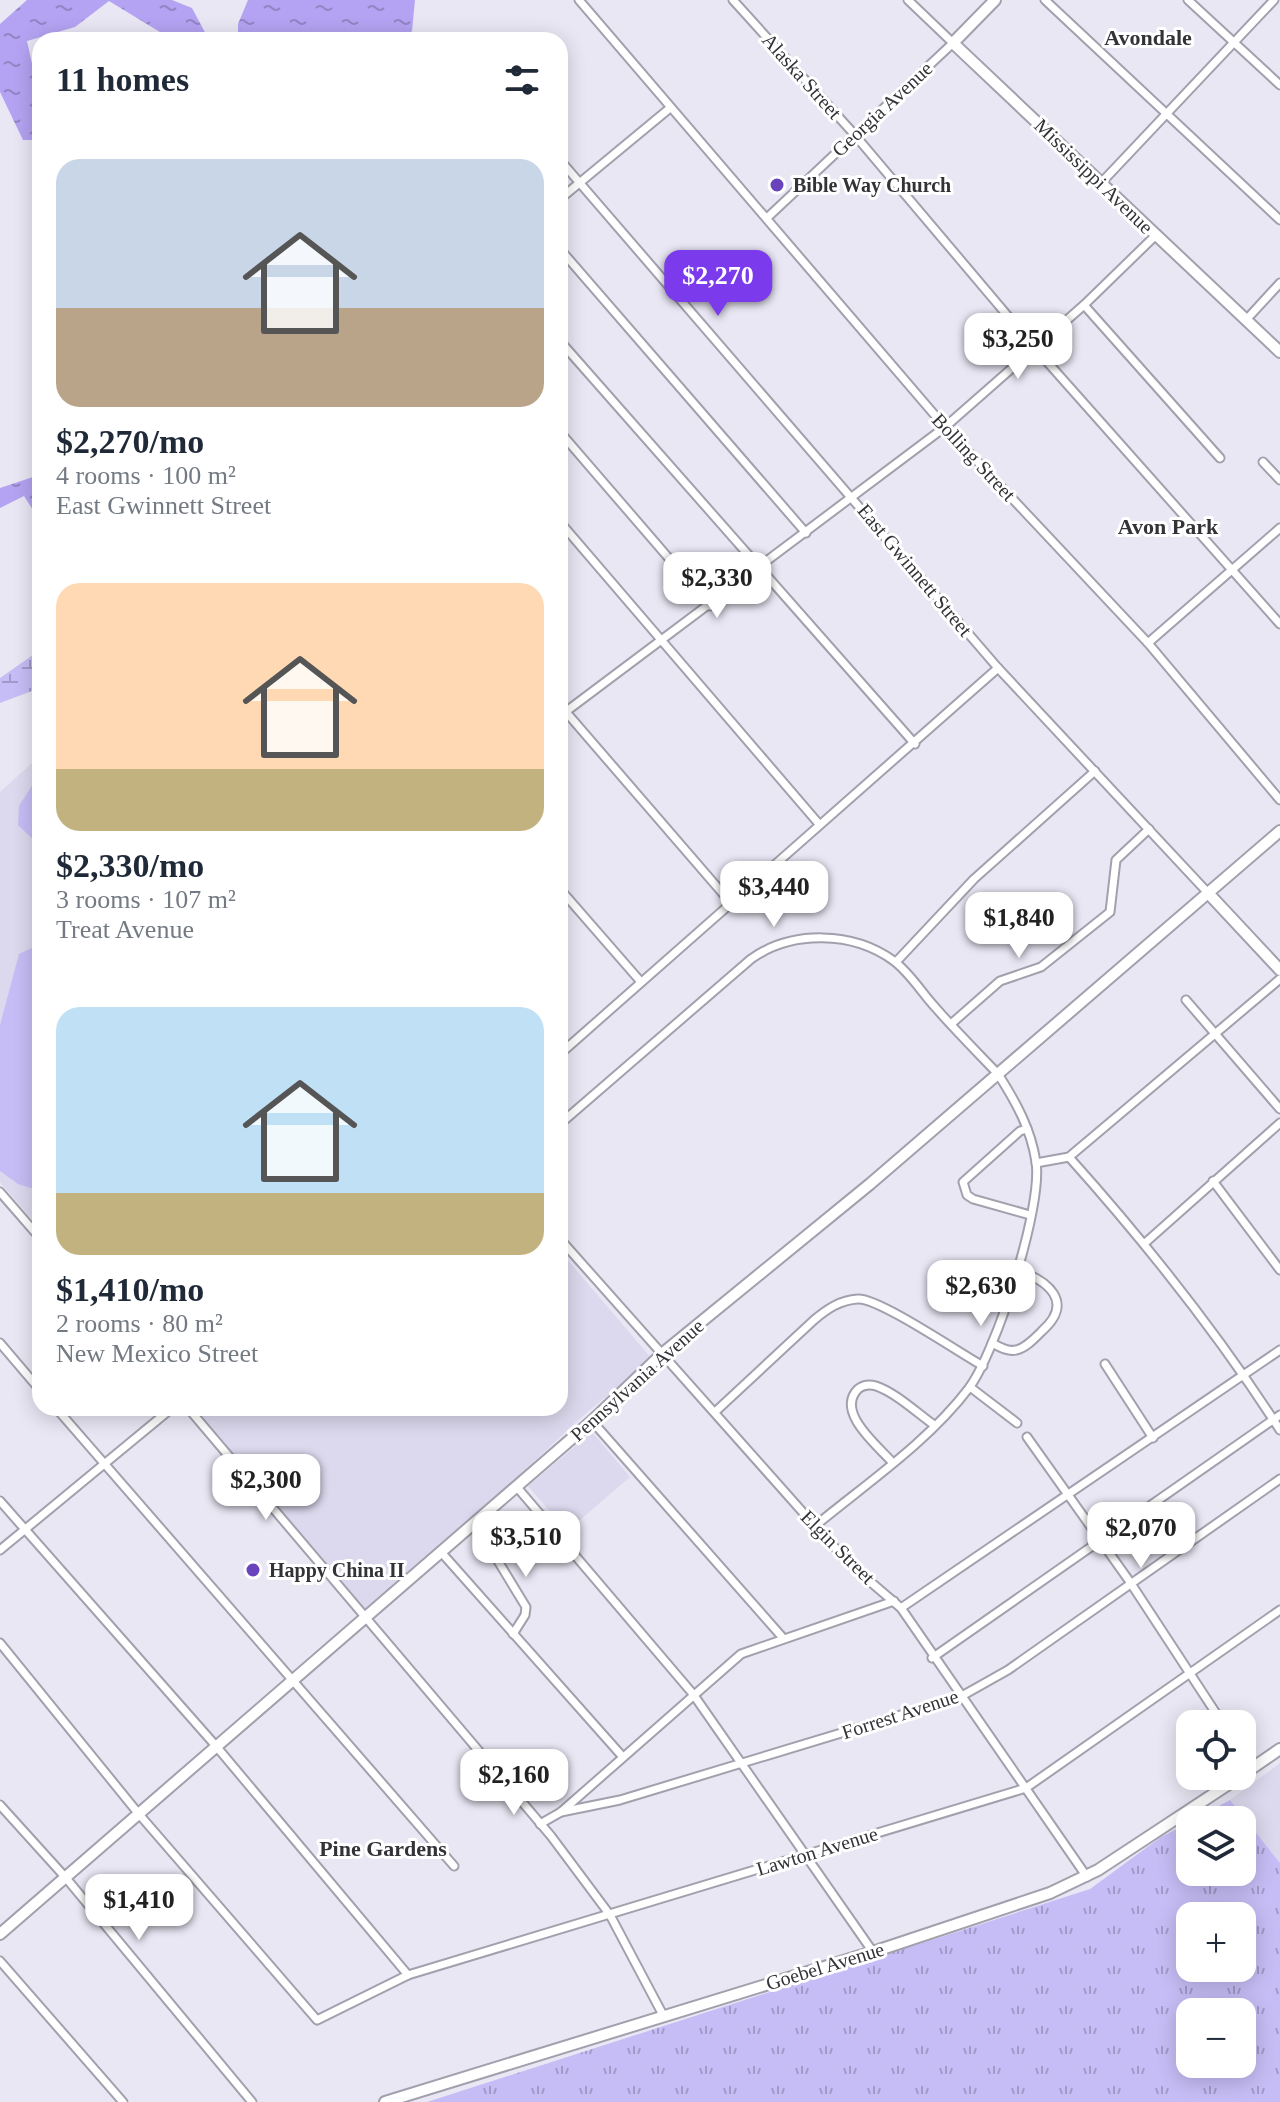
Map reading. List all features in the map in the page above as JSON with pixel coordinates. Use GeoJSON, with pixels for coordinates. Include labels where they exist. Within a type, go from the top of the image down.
{"type":"FeatureCollection","features":[{"type":"Feature","properties":{"kind":"main road","name":"Georgia Avenue"},"geometry":{"type":"LineString","coordinates":[[953,43],[995,0]]}},
{"type":"Feature","properties":{"kind":"main road","name":"Mississippi Avenue"},"geometry":{"type":"LineString","coordinates":[[953,43],[1280,352]]}},
{"type":"Feature","properties":{"kind":"main road","name":"Pennsylvania Avenue"},"geometry":{"type":"LineString","coordinates":[[0,1934],[592,1421],[663,1353],[768,1270],[1280,831]]}},
{"type":"Feature","properties":{"kind":"main road","name":"East Gwinnett Street"},"geometry":{"type":"LineString","coordinates":[[1209,894],[1280,970]]}},
{"type":"Feature","properties":{"kind":"main road","name":"Goebel Avenue"},"geometry":{"type":"LineString","coordinates":[[1256,1766],[1280,1749]]}},
{"type":"Feature","properties":{"kind":"main road","name":"Goebel Avenue"},"geometry":{"type":"LineString","coordinates":[[385,2102],[873,1952],[1050,1893],[1087,1877],[1221,1790]]}},
{"type":"Feature","properties":{"kind":"street","name":"Bolling Street"},"geometry":{"type":"LineString","coordinates":[[579,0],[945,427],[1148,643],[1280,800]]}},
{"type":"Feature","properties":{"kind":"street","name":"Alaska Street"},"geometry":{"type":"LineString","coordinates":[[733,0],[854,134],[1034,347],[1280,624]]}},
{"type":"Feature","properties":{"kind":"street","name":"Mississippi Avenue"},"geometry":{"type":"LineString","coordinates":[[908,0],[953,43]]}},
{"type":"Feature","properties":{"kind":"street"},"geometry":{"type":"LineString","coordinates":[[1045,0],[1280,220]]}},
{"type":"Feature","properties":{"kind":"street"},"geometry":{"type":"LineString","coordinates":[[1188,0],[1280,85]]}},
{"type":"Feature","properties":{"kind":"street"},"geometry":{"type":"LineString","coordinates":[[1102,182],[1274,0]]}},
{"type":"Feature","properties":{"kind":"street","name":"Georgia Avenue"},"geometry":{"type":"LineString","coordinates":[[768,217],[953,43]]}},
{"type":"Feature","properties":{"kind":"street"},"geometry":{"type":"LineString","coordinates":[[568,192],[670,108]]}},
{"type":"Feature","properties":{"kind":"street","name":"East Gwinnett Street"},"geometry":{"type":"LineString","coordinates":[[568,169],[998,668],[1209,894]]}},
{"type":"Feature","properties":{"kind":"street"},"geometry":{"type":"LineString","coordinates":[[568,707],[663,641],[945,427],[1084,305],[1156,235]]}},
{"type":"Feature","properties":{"kind":"street"},"geometry":{"type":"LineString","coordinates":[[568,258],[806,533]]}},
{"type":"Feature","properties":{"kind":"street"},"geometry":{"type":"LineString","coordinates":[[1246,320],[1280,283]]}},
{"type":"Feature","properties":{"kind":"street"},"geometry":{"type":"LineString","coordinates":[[1084,305],[1220,458]]}},
{"type":"Feature","properties":{"kind":"street"},"geometry":{"type":"LineString","coordinates":[[568,350],[915,744]]}},
{"type":"Feature","properties":{"kind":"street"},"geometry":{"type":"LineString","coordinates":[[568,441],[710,606]]}},
{"type":"Feature","properties":{"kind":"street"},"geometry":{"type":"LineString","coordinates":[[1263,462],[1280,480]]}},
{"type":"Feature","properties":{"kind":"street"},"geometry":{"type":"LineString","coordinates":[[1148,643],[1280,528]]}},
{"type":"Feature","properties":{"kind":"street"},"geometry":{"type":"LineString","coordinates":[[568,531],[819,824]]}},
{"type":"Feature","properties":{"kind":"street"},"geometry":{"type":"LineString","coordinates":[[568,1047],[998,668]]}},
{"type":"Feature","properties":{"kind":"street"},"geometry":{"type":"LineString","coordinates":[[568,718],[731,903]]}},
{"type":"Feature","properties":{"kind":"street"},"geometry":{"type":"LineString","coordinates":[[896,962],[974,879],[1095,771]]}},
{"type":"Feature","properties":{"kind":"street"},"geometry":{"type":"LineString","coordinates":[[951,1024],[1000,981],[1029,973],[1052,960],[1110,912],[1116,860],[1149,829]]}},
{"type":"Feature","properties":{"kind":"street"},"geometry":{"type":"LineString","coordinates":[[568,898],[641,982]]}},
{"type":"Feature","properties":{"kind":"street"},"geometry":{"type":"LineString","coordinates":[[568,1117],[769,946],[792,940],[827,937],[868,947],[896,962],[998,1074],[1026,1120],[1036,1163],[1037,1185],[1016,1270],[983,1366],[970,1387],[934,1425],[815,1526]]}},
{"type":"Feature","properties":{"kind":"street"},"geometry":{"type":"LineString","coordinates":[[1036,1163],[1069,1157],[1280,979]]}},
{"type":"Feature","properties":{"kind":"street"},"geometry":{"type":"LineString","coordinates":[[1186,1000],[1280,1109]]}},
{"type":"Feature","properties":{"kind":"street"},"geometry":{"type":"LineString","coordinates":[[1145,1243],[1280,1123]]}},
{"type":"Feature","properties":{"kind":"street"},"geometry":{"type":"LineString","coordinates":[[1027,1129],[1020,1131],[963,1182],[967,1195],[973,1199],[1030,1215]]}},
{"type":"Feature","properties":{"kind":"street"},"geometry":{"type":"LineString","coordinates":[[1069,1157],[1145,1243],[1277,1418],[1280,1430]]}},
{"type":"Feature","properties":{"kind":"street"},"geometry":{"type":"LineString","coordinates":[[1213,1181],[1280,1270]]}},
{"type":"Feature","properties":{"kind":"street"},"geometry":{"type":"LineString","coordinates":[[0,1192],[32,1229]]}},
{"type":"Feature","properties":{"kind":"street","name":"Elgin Street"},"geometry":{"type":"LineString","coordinates":[[568,1248],[815,1526],[852,1566],[901,1608],[932,1658],[1087,1877]]}},
{"type":"Feature","properties":{"kind":"street"},"geometry":{"type":"LineString","coordinates":[[992,1343],[1006,1350],[1022,1348],[1055,1320],[1058,1311],[1054,1294],[1039,1280],[1016,1270]]}},
{"type":"Feature","properties":{"kind":"street"},"geometry":{"type":"LineString","coordinates":[[715,1412],[814,1320],[830,1307],[848,1300],[872,1301],[983,1366]]}},
{"type":"Feature","properties":{"kind":"street"},"geometry":{"type":"LineString","coordinates":[[0,1343],[32,1381]]}},
{"type":"Feature","properties":{"kind":"street"},"geometry":{"type":"LineString","coordinates":[[901,1608],[1070,1496],[1280,1350]]}},
{"type":"Feature","properties":{"kind":"street"},"geometry":{"type":"LineString","coordinates":[[1105,1364],[1153,1438]]}},
{"type":"Feature","properties":{"kind":"street"},"geometry":{"type":"LineString","coordinates":[[892,1462],[853,1417],[852,1400],[860,1387],[868,1384],[886,1391],[934,1425]]}},
{"type":"Feature","properties":{"kind":"street"},"geometry":{"type":"LineString","coordinates":[[970,1387],[1017,1423]]}},
{"type":"Feature","properties":{"kind":"street"},"geometry":{"type":"LineString","coordinates":[[63,1416],[454,1866]]}},
{"type":"Feature","properties":{"kind":"street"},"geometry":{"type":"LineString","coordinates":[[0,1550],[162,1416]]}},
{"type":"Feature","properties":{"kind":"street"},"geometry":{"type":"LineString","coordinates":[[195,1416],[540,1824],[610,1915],[663,2015]]}},
{"type":"Feature","properties":{"kind":"street"},"geometry":{"type":"LineString","coordinates":[[932,1658],[1277,1418]]}},
{"type":"Feature","properties":{"kind":"street"},"geometry":{"type":"LineString","coordinates":[[592,1421],[783,1638]]}},
{"type":"Feature","properties":{"kind":"street"},"geometry":{"type":"LineString","coordinates":[[1027,1437],[1130,1582],[1214,1710]]}},
{"type":"Feature","properties":{"kind":"street","name":"Forrest Avenue"},"geometry":{"type":"LineString","coordinates":[[561,1812],[620,1800],[960,1697],[1008,1670],[1280,1479]]}},
{"type":"Feature","properties":{"kind":"street"},"geometry":{"type":"LineString","coordinates":[[516,1486],[693,1694],[873,1952]]}},
{"type":"Feature","properties":{"kind":"street"},"geometry":{"type":"LineString","coordinates":[[0,1501],[216,1746],[408,1975]]}},
{"type":"Feature","properties":{"kind":"street"},"geometry":{"type":"LineString","coordinates":[[513,1634],[525,1615],[526,1607],[495,1556],[541,1515]]}},
{"type":"Feature","properties":{"kind":"street"},"geometry":{"type":"LineString","coordinates":[[441,1552],[622,1756]]}},
{"type":"Feature","properties":{"kind":"street"},"geometry":{"type":"LineString","coordinates":[[540,1824],[561,1812],[741,1654],[894,1601]]}},
{"type":"Feature","properties":{"kind":"street","name":"Lawton Avenue"},"geometry":{"type":"LineString","coordinates":[[138,1813],[317,2020],[408,1975],[1026,1788],[1280,1610]]}},
{"type":"Feature","properties":{"kind":"street"},"geometry":{"type":"LineString","coordinates":[[0,1643],[138,1813]]}},
{"type":"Feature","properties":{"kind":"street"},"geometry":{"type":"LineString","coordinates":[[0,1805],[66,1878],[252,2102]]}},
{"type":"Feature","properties":{"kind":"street"},"geometry":{"type":"LineString","coordinates":[[0,1961],[123,2102]]}},
{"type":"Feature","properties":{"kind":"shaded area"},"geometry":{"type":"Polygon","coordinates":[[[32,763],[32,1220],[0,1182],[0,792],[32,763]]]}},
{"type":"Feature","properties":{"kind":"shaded area"},"geometry":{"type":"Polygon","coordinates":[[[568,1260],[652,1359],[586,1413],[367,1617],[198,1416],[568,1416],[568,1260]]]}},
{"type":"Feature","properties":{"kind":"shaded area"},"geometry":{"type":"Polygon","coordinates":[[[592,1432],[630,1477],[567,1531],[528,1486],[592,1432]]]}},
{"type":"Feature","properties":{"kind":"shaded area"},"geometry":{"type":"Polygon","coordinates":[[[1280,1763],[1280,1863],[1256,1833],[1256,1806],[1235,1806],[1230,1800],[1244,1790],[1256,1790],[1256,1781],[1280,1763]]]}},
{"type":"Feature","properties":{"kind":"green space"},"geometry":{"type":"Polygon","coordinates":[[[32,656],[32,691],[0,703],[0,678],[32,656]]]}},
{"type":"Feature","properties":{"kind":"green space"},"geometry":{"type":"Polygon","coordinates":[[[32,786],[32,838],[18,825],[19,806],[32,786]]]}},
{"type":"Feature","properties":{"kind":"green space"},"geometry":{"type":"Polygon","coordinates":[[[32,948],[32,1188],[18,1184],[0,1171],[0,1025],[19,954],[32,948]]]}},
{"type":"Feature","properties":{"kind":"green space"},"geometry":{"type":"Polygon","coordinates":[[[1230,1800],[1235,1806],[1219,1806],[1230,1800]]]}},
{"type":"Feature","properties":{"kind":"green space"},"geometry":{"type":"Polygon","coordinates":[[[1176,1829],[1176,1886],[1256,1886],[1256,1833],[1280,1863],[1280,2102],[427,2102],[1090,1889],[1176,1829]]]}},
{"type":"Feature","properties":{"kind":"water"},"geometry":{"type":"Polygon","coordinates":[[[27,0],[172,0],[192,8],[205,32],[160,32],[109,1],[75,27],[58,32],[32,32],[32,40],[27,41],[32,64],[32,140],[23,140],[0,92],[0,24],[27,0]]]}},
{"type":"Feature","properties":{"kind":"water"},"geometry":{"type":"Polygon","coordinates":[[[248,0],[415,0],[411,32],[238,32],[248,0]]]}},
{"type":"Feature","properties":{"kind":"water"},"geometry":{"type":"Polygon","coordinates":[[[32,477],[32,508],[24,496],[0,508],[0,488],[32,477]]]}},
{"type":"Feature","properties":{"kind":"place","name":"Bible Way Church"},"geometry":{"type":"Point","coordinates":[777,185]}},
{"type":"Feature","properties":{"kind":"place","name":"Happy China II"},"geometry":{"type":"Point","coordinates":[253,1570]}},
{"type":"Feature","properties":{"kind":"district","name":"Avondale"},"geometry":{"type":"Point","coordinates":[1148,37]}},
{"type":"Feature","properties":{"kind":"district","name":"Avon Park"},"geometry":{"type":"Point","coordinates":[1168,526]}},
{"type":"Feature","properties":{"kind":"district","name":"Pine Gardens"},"geometry":{"type":"Point","coordinates":[383,1848]}}]}
